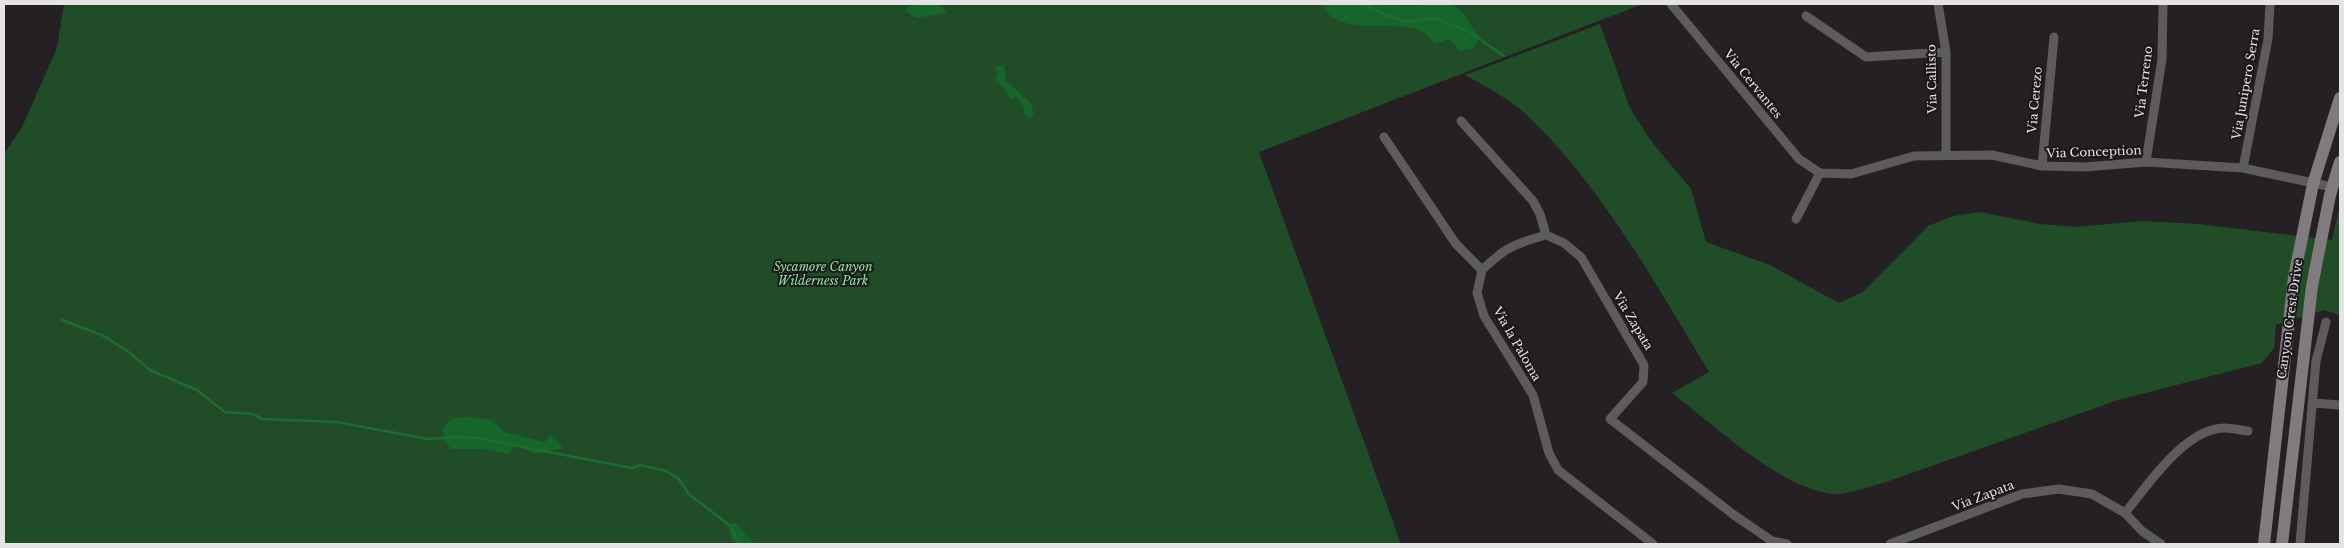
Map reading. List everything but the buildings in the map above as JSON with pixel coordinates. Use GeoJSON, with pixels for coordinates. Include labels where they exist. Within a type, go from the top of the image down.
{"type":"FeatureCollection","features":[{"type":"Feature","properties":{"kind":"main road","name":"Canyon Crest Drive"},"geometry":{"type":"LineString","coordinates":[[2264,544],[2294,277],[2313,184],[2340,98]]}},
{"type":"Feature","properties":{"kind":"main road","name":"Canyon Crest Drive"},"geometry":{"type":"LineString","coordinates":[[2282,544],[2312,286],[2332,187],[2340,162]]}},
{"type":"Feature","properties":{"kind":"street","name":"Via Cervantes"},"geometry":{"type":"LineString","coordinates":[[1671,4],[1798,159],[1820,173]]}},
{"type":"Feature","properties":{"kind":"street","name":"Via Callisto"},"geometry":{"type":"LineString","coordinates":[[1938,4],[1946,52],[1946,154]]}},
{"type":"Feature","properties":{"kind":"street","name":"Via Terreno"},"geometry":{"type":"LineString","coordinates":[[2146,162],[2162,59],[2163,4]]}},
{"type":"Feature","properties":{"kind":"street","name":"Via Junipero Serra"},"geometry":{"type":"LineString","coordinates":[[2243,168],[2268,39],[2270,4]]}},
{"type":"Feature","properties":{"kind":"street"},"geometry":{"type":"LineString","coordinates":[[1806,16],[1866,57],[1946,52]]}},
{"type":"Feature","properties":{"kind":"street","name":"Via Cerezo"},"geometry":{"type":"LineString","coordinates":[[2042,166],[2054,37]]}},
{"type":"Feature","properties":{"kind":"street"},"geometry":{"type":"LineString","coordinates":[[1384,137],[1456,244],[1482,270],[1499,254],[1515,244],[1546,235],[1534,201],[1461,121]]}},
{"type":"Feature","properties":{"kind":"street","name":"Via Conception"},"geometry":{"type":"LineString","coordinates":[[1820,173],[1851,174],[1914,156],[1946,154],[1992,155],[2042,166],[2085,167],[2146,162],[2243,168],[2332,187]]}},
{"type":"Feature","properties":{"kind":"street"},"geometry":{"type":"LineString","coordinates":[[1796,219],[1820,173]]}},
{"type":"Feature","properties":{"kind":"street","name":"Via Zapata"},"geometry":{"type":"LineString","coordinates":[[1546,235],[1564,243],[1581,257],[1644,365],[1643,382],[1610,418],[1734,515],[1772,541],[1787,544]]}},
{"type":"Feature","properties":{"kind":"street","name":"Via la Paloma"},"geometry":{"type":"LineString","coordinates":[[1482,270],[1476,293],[1484,316],[1533,395],[1549,454],[1558,470],[1653,544]]}},
{"type":"Feature","properties":{"kind":"street"},"geometry":{"type":"LineString","coordinates":[[2300,544],[2316,361],[2326,322]]}},
{"type":"Feature","properties":{"kind":"street"},"geometry":{"type":"LineString","coordinates":[[2313,403],[2340,405]]}},
{"type":"Feature","properties":{"kind":"street"},"geometry":{"type":"LineString","coordinates":[[2125,513],[2185,444],[2202,434],[2224,428],[2248,431]]}},
{"type":"Feature","properties":{"kind":"street","name":"Via Zapata"},"geometry":{"type":"LineString","coordinates":[[1890,544],[2022,494],[2059,489],[2092,494],[2125,513],[2142,531],[2161,544]]}},
{"type":"Feature","properties":{"kind":"green space","name":"Sycamore Canyon Wilderness Park"},"geometry":{"type":"Polygon","coordinates":[[[64,4],[1643,4],[1259,152],[1401,544],[4,544],[4,154],[22,127],[57,48],[64,4]]]}},
{"type":"Feature","properties":{"kind":"green space"},"geometry":{"type":"Polygon","coordinates":[[[914,4],[938,4],[947,13],[916,18],[904,10],[914,4]]]}},
{"type":"Feature","properties":{"kind":"green space"},"geometry":{"type":"Polygon","coordinates":[[[1323,4],[1420,6],[1424,4],[1452,4],[1465,15],[1479,37],[1474,48],[1460,51],[1449,39],[1435,44],[1423,32],[1410,28],[1367,26],[1339,21],[1329,14],[1323,4]]]}},
{"type":"Feature","properties":{"kind":"green space"},"geometry":{"type":"Polygon","coordinates":[[[1600,24],[1630,108],[1651,141],[1691,189],[1706,242],[1770,265],[1839,303],[1863,292],[1928,226],[1953,216],[1980,212],[2040,224],[2076,227],[2141,221],[2198,224],[2332,240],[2340,205],[2340,315],[2324,310],[2276,325],[2274,348],[2262,363],[2118,400],[1889,481],[1861,489],[1839,494],[1813,490],[1792,481],[1749,454],[1672,393],[1709,372],[1626,238],[1580,173],[1528,116],[1506,99],[1465,75],[1600,24]]]}},
{"type":"Feature","properties":{"kind":"green space"},"geometry":{"type":"Polygon","coordinates":[[[1003,65],[1006,72],[1005,80],[1030,102],[1034,113],[1030,119],[1025,115],[1017,97],[1011,100],[1001,85],[995,81],[998,74],[995,67],[1003,65]]]}},
{"type":"Feature","properties":{"kind":"green space"},"geometry":{"type":"Polygon","coordinates":[[[467,417],[491,420],[505,432],[545,442],[550,435],[564,448],[534,454],[518,445],[508,454],[483,449],[451,449],[444,440],[443,427],[453,418],[467,417]]]}},
{"type":"Feature","properties":{"kind":"green space"},"geometry":{"type":"Polygon","coordinates":[[[735,522],[755,544],[737,544],[731,538],[729,525],[735,522]]]}},
{"type":"Feature","properties":{"kind":"waterway"},"geometry":{"type":"LineString","coordinates":[[1364,4],[1385,15],[1407,22],[1435,18],[1468,31],[1504,56]]}},
{"type":"Feature","properties":{"kind":"waterway"},"geometry":{"type":"LineString","coordinates":[[62,320],[104,336],[130,353],[150,370],[197,390],[225,412],[253,414],[262,419],[336,422],[428,439],[477,438],[632,468],[640,465],[666,471],[679,479],[689,494],[729,525],[740,544]]}}]}
